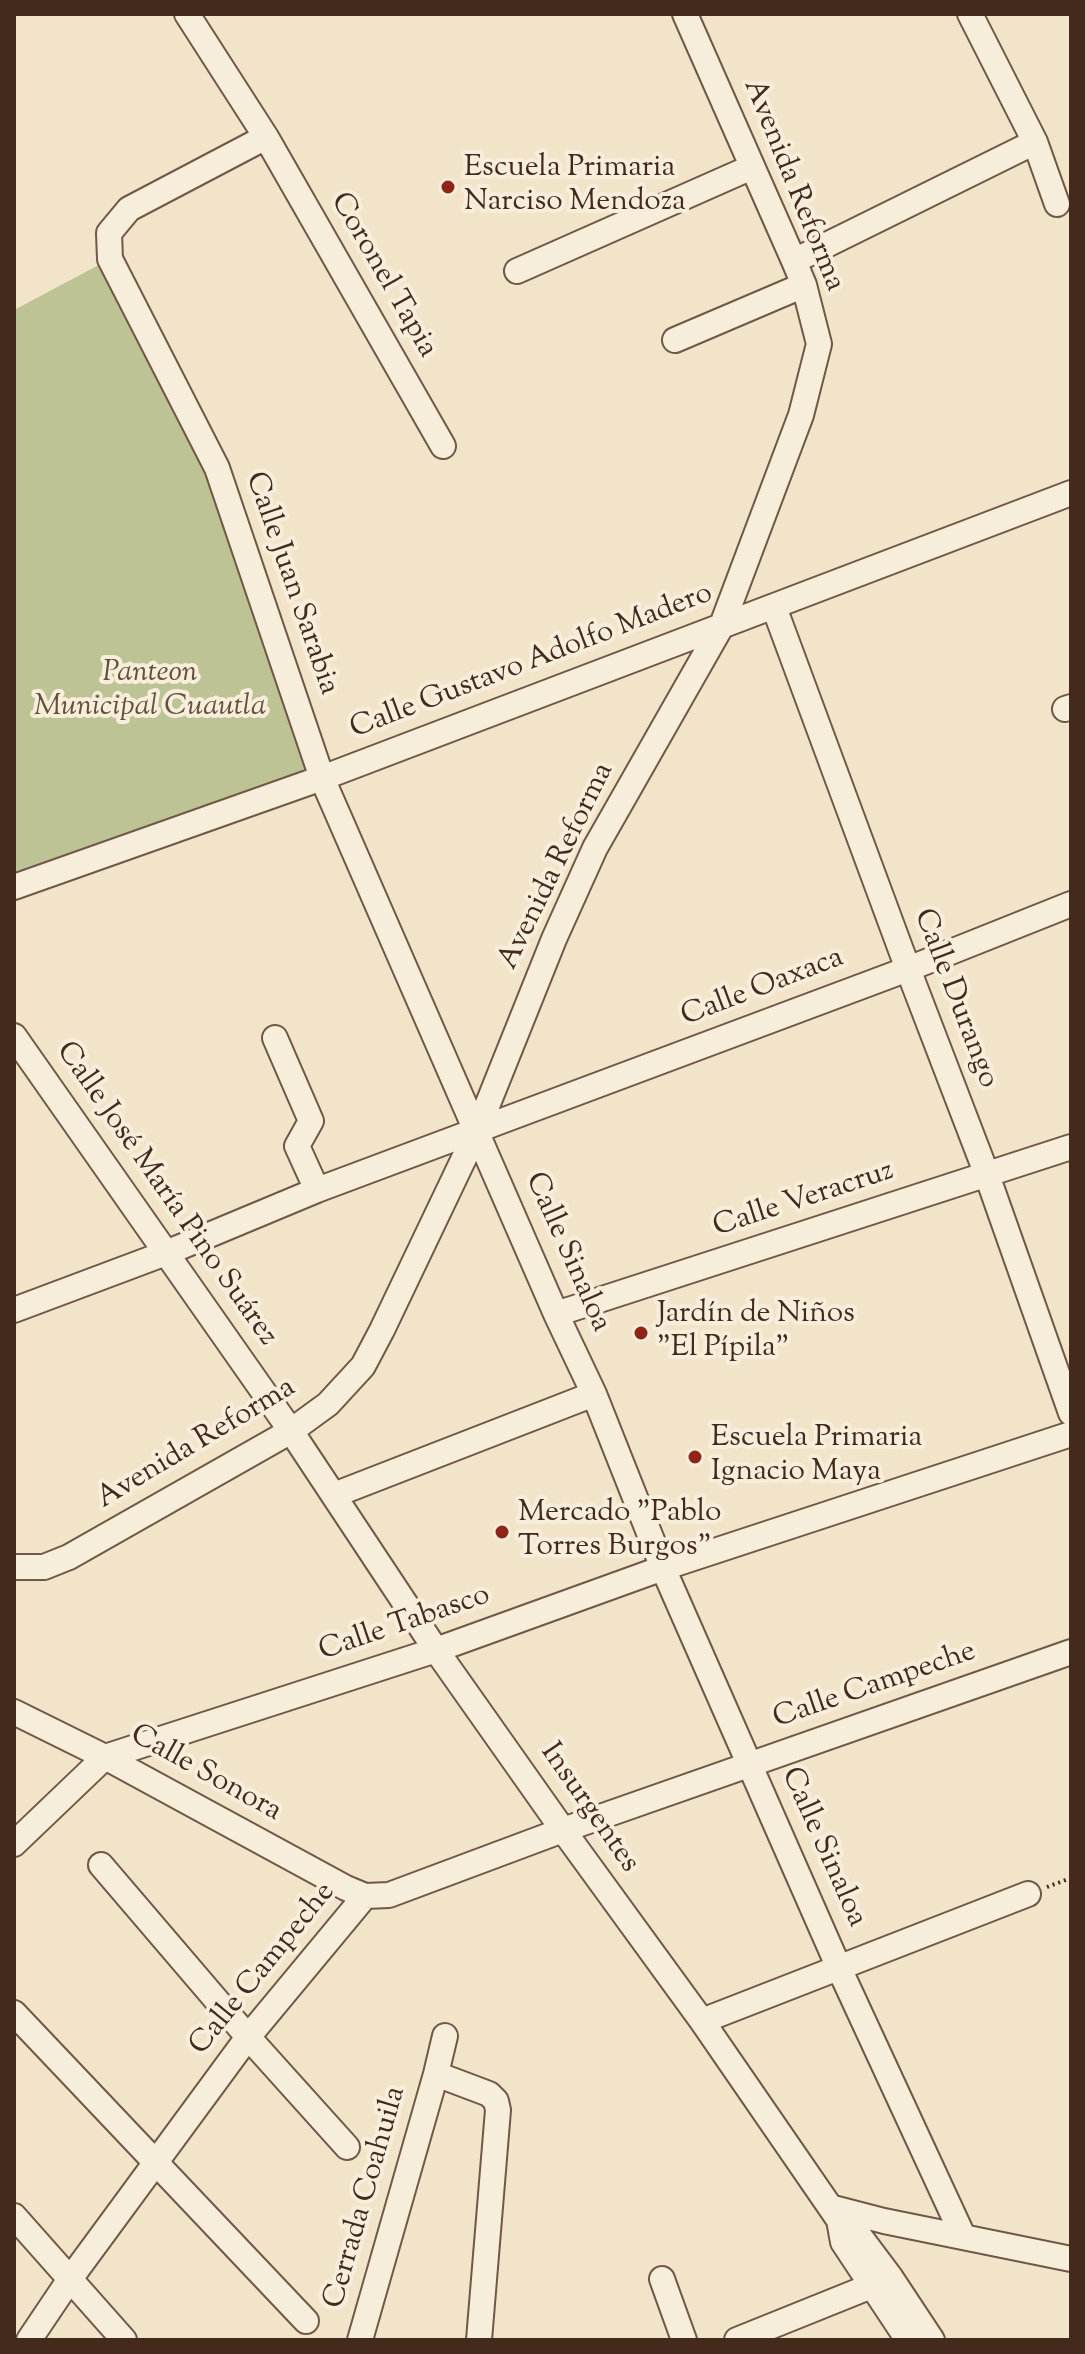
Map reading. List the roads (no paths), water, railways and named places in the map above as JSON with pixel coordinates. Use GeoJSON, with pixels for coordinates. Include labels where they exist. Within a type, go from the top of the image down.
{"type":"FeatureCollection","features":[{"type":"Feature","properties":{"kind":"street","name":"Coronel Tapia"},"geometry":{"type":"LineString","coordinates":[[187,14],[266,137],[443,446]]}},
{"type":"Feature","properties":{"kind":"street","name":"Avenida Reforma"},"geometry":{"type":"LineString","coordinates":[[14,1567],[44,1567],[69,1557],[291,1431],[328,1404],[363,1366],[477,1131],[554,939],[595,848],[722,625],[801,415],[819,344],[804,285],[685,14]]}},
{"type":"Feature","properties":{"kind":"street"},"geometry":{"type":"LineString","coordinates":[[970,14],[1035,142],[1057,204]]}},
{"type":"Feature","properties":{"kind":"street","name":"Calle Juan Sarabia"},"geometry":{"type":"LineString","coordinates":[[266,137],[129,209],[109,233],[110,259],[217,468],[322,778],[477,1131]]}},
{"type":"Feature","properties":{"kind":"street"},"geometry":{"type":"LineString","coordinates":[[794,261],[1035,142]]}},
{"type":"Feature","properties":{"kind":"street"},"geometry":{"type":"LineString","coordinates":[[517,271],[752,167]]}},
{"type":"Feature","properties":{"kind":"street"},"geometry":{"type":"LineString","coordinates":[[675,340],[804,285]]}},
{"type":"Feature","properties":{"kind":"street","name":"Calle Gustavo Adolfo Madero"},"geometry":{"type":"LineString","coordinates":[[14,887],[322,778],[1071,493]]}},
{"type":"Feature","properties":{"kind":"street","name":"Calle Durango"},"geometry":{"type":"LineString","coordinates":[[774,607],[987,1175],[1071,1413]]}},
{"type":"Feature","properties":{"kind":"street","name":"Calle Oaxaca"},"geometry":{"type":"LineString","coordinates":[[14,1310],[166,1253],[317,1190],[908,969],[1071,904]]}},
{"type":"Feature","properties":{"kind":"street","name":"Calle José María Pino Suárez"},"geometry":{"type":"LineString","coordinates":[[14,1036],[291,1431]]}},
{"type":"Feature","properties":{"kind":"street"},"geometry":{"type":"LineString","coordinates":[[275,1038],[308,1110],[311,1121],[297,1146],[317,1190]]}},
{"type":"Feature","properties":{"kind":"street","name":"Calle Sinaloa"},"geometry":{"type":"LineString","coordinates":[[477,1131],[594,1394],[663,1568],[839,1968],[963,2236]]}},
{"type":"Feature","properties":{"kind":"street","name":"Calle Veracruz"},"geometry":{"type":"LineString","coordinates":[[556,1314],[1071,1147]]}},
{"type":"Feature","properties":{"kind":"street"},"geometry":{"type":"LineString","coordinates":[[334,1495],[594,1394]]}},
{"type":"Feature","properties":{"kind":"street","name":"Insurgentes"},"geometry":{"type":"LineString","coordinates":[[291,1431],[436,1650],[563,1830],[702,2021],[834,2213],[858,2234],[908,2340]]}},
{"type":"Feature","properties":{"kind":"street","name":"Calle Tabasco"},"geometry":{"type":"LineString","coordinates":[[14,1844],[105,1757],[436,1650],[663,1568],[1071,1434]]}},
{"type":"Feature","properties":{"kind":"street","name":"Calle Campeche"},"geometry":{"type":"LineString","coordinates":[[29,2340],[70,2279],[248,2037],[365,1896],[389,1895],[563,1830],[1071,1652]]}},
{"type":"Feature","properties":{"kind":"street","name":"Calle Sonora"},"geometry":{"type":"LineString","coordinates":[[14,1712],[365,1896]]}},
{"type":"Feature","properties":{"kind":"street"},"geometry":{"type":"LineString","coordinates":[[101,1865],[347,2147]]}},
{"type":"Feature","properties":{"kind":"street"},"geometry":{"type":"LineString","coordinates":[[702,2021],[1028,1894]]}},
{"type":"Feature","properties":{"kind":"street"},"geometry":{"type":"LineString","coordinates":[[14,2013],[306,2321]]}},
{"type":"Feature","properties":{"kind":"street","name":"Cerrada Coahuila"},"geometry":{"type":"LineString","coordinates":[[360,2340],[445,2036]]}},
{"type":"Feature","properties":{"kind":"street","name":"Cerrada Coahuila"},"geometry":{"type":"LineString","coordinates":[[436,2074],[489,2094],[496,2101],[498,2110],[479,2340]]}},
{"type":"Feature","properties":{"kind":"street"},"geometry":{"type":"LineString","coordinates":[[834,2213],[1071,2259]]}},
{"type":"Feature","properties":{"kind":"street"},"geometry":{"type":"LineString","coordinates":[[14,2216],[124,2340]]}},
{"type":"Feature","properties":{"kind":"street"},"geometry":{"type":"LineString","coordinates":[[662,2279],[684,2340]]}},
{"type":"Feature","properties":{"kind":"street"},"geometry":{"type":"LineString","coordinates":[[737,2340],[882,2282]]}},
{"type":"Feature","properties":{"kind":"street","name":"Insurgentes"},"geometry":{"type":"LineString","coordinates":[[882,2282],[932,2340]]}},
{"type":"Feature","properties":{"kind":"place","name":"Escuela Primaria Narciso Mendoza"},"geometry":{"type":"Point","coordinates":[448,187]}},
{"type":"Feature","properties":{"kind":"place","name":"Jardín de Niños \"El Pípila\""},"geometry":{"type":"Point","coordinates":[641,1333]}},
{"type":"Feature","properties":{"kind":"place","name":"Escuela Primaria Ignacio Maya"},"geometry":{"type":"Point","coordinates":[695,1457]}},
{"type":"Feature","properties":{"kind":"place","name":"Mercado \"Pablo Torres Burgos\""},"geometry":{"type":"Point","coordinates":[502,1532]}},
{"type":"Feature","properties":{"kind":"park label","name":"Panteon Municipal Cuautla"},"geometry":{"type":"Point","coordinates":[150,692]}}]}
